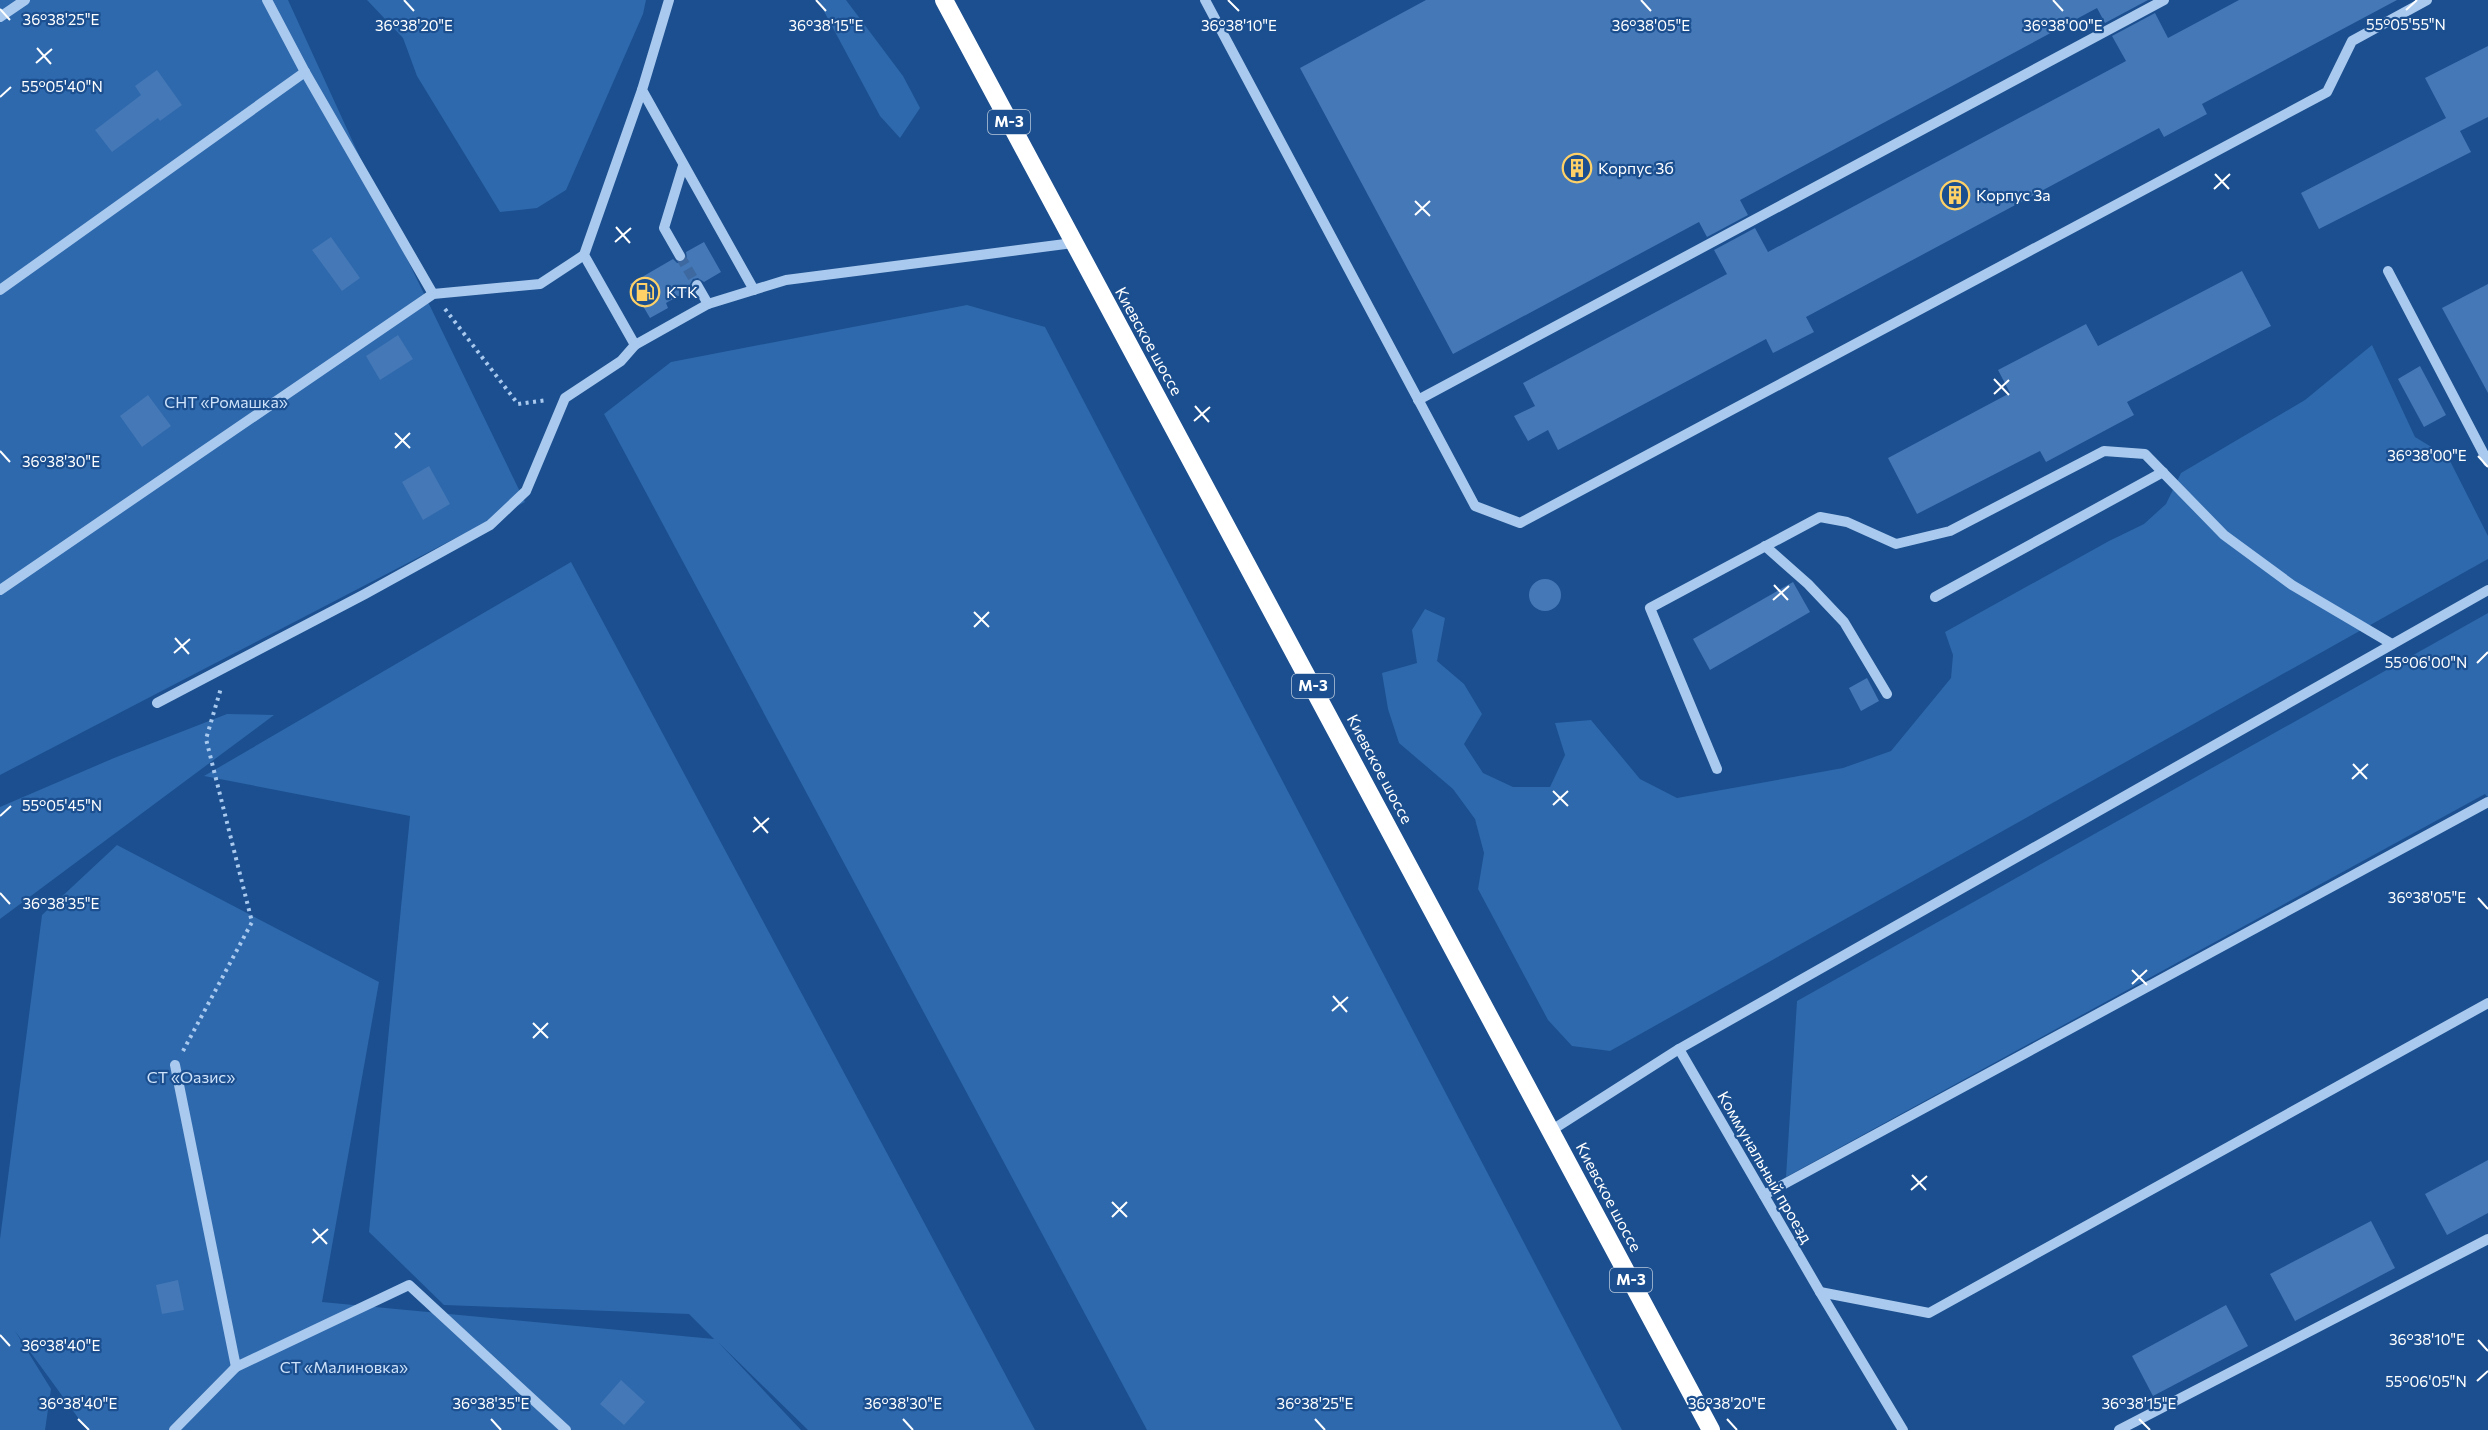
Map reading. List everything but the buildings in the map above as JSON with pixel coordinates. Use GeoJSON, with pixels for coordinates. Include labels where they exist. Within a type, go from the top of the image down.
{"type":"FeatureCollection","features":[{"type":"Feature","properties":{"kind":"highway","name":"Киевское шоссе"},"geometry":{"type":"LineString","coordinates":[[944,0],[1711,1430]]}},
{"type":"Feature","properties":{"kind":"street"},"geometry":{"type":"LineString","coordinates":[[0,17],[25,0]]}},
{"type":"Feature","properties":{"kind":"street"},"geometry":{"type":"LineString","coordinates":[[267,0],[305,72],[434,294]]}},
{"type":"Feature","properties":{"kind":"street"},"geometry":{"type":"LineString","coordinates":[[0,590],[434,294],[540,284],[584,255],[642,90],[669,0]]}},
{"type":"Feature","properties":{"kind":"street"},"geometry":{"type":"LineString","coordinates":[[1205,0],[1474,506],[1520,523],[2327,92],[2352,40],[2427,0]]}},
{"type":"Feature","properties":{"kind":"street"},"geometry":{"type":"LineString","coordinates":[[1418,400],[2164,0]]}},
{"type":"Feature","properties":{"kind":"street"},"geometry":{"type":"LineString","coordinates":[[0,290],[305,72]]}},
{"type":"Feature","properties":{"kind":"street"},"geometry":{"type":"LineString","coordinates":[[642,90],[754,290]]}},
{"type":"Feature","properties":{"kind":"street"},"geometry":{"type":"LineString","coordinates":[[680,256],[664,228],[683,166]]}},
{"type":"Feature","properties":{"kind":"street"},"geometry":{"type":"LineString","coordinates":[[157,703],[490,525],[526,491],[565,398],[621,361],[635,345],[708,304],[786,280],[1073,243]]}},
{"type":"Feature","properties":{"kind":"street"},"geometry":{"type":"LineString","coordinates":[[584,255],[635,345]]}},
{"type":"Feature","properties":{"kind":"street"},"geometry":{"type":"LineString","coordinates":[[2388,271],[2488,462]]}},
{"type":"Feature","properties":{"kind":"street"},"geometry":{"type":"LineString","coordinates":[[697,285],[708,304]]}},
{"type":"Feature","properties":{"kind":"street"},"geometry":{"type":"LineString","coordinates":[[1717,769],[1650,608],[1820,518],[1847,522],[1896,544],[1950,531],[2104,451],[2145,454],[2224,535],[2292,585],[2392,644]]}},
{"type":"Feature","properties":{"kind":"street"},"geometry":{"type":"LineString","coordinates":[[1935,597],[2163,472]]}},
{"type":"Feature","properties":{"kind":"street"},"geometry":{"type":"LineString","coordinates":[[1765,546],[1808,584],[1845,622],[1887,694]]}},
{"type":"Feature","properties":{"kind":"street"},"geometry":{"type":"LineString","coordinates":[[1552,1130],[1679,1048],[2488,590]]}},
{"type":"Feature","properties":{"kind":"street"},"geometry":{"type":"LineString","coordinates":[[1764,1195],[2488,802]]}},
{"type":"Feature","properties":{"kind":"street"},"geometry":{"type":"LineString","coordinates":[[1820,1292],[1929,1313],[2488,1003]]}},
{"type":"Feature","properties":{"kind":"street","name":"Коммунальный проезд"},"geometry":{"type":"LineString","coordinates":[[1679,1048],[1820,1292],[1904,1430]]}},
{"type":"Feature","properties":{"kind":"street"},"geometry":{"type":"LineString","coordinates":[[175,1065],[236,1366]]}},
{"type":"Feature","properties":{"kind":"street"},"geometry":{"type":"LineString","coordinates":[[2119,1430],[2488,1239]]}},
{"type":"Feature","properties":{"kind":"street"},"geometry":{"type":"LineString","coordinates":[[174,1430],[236,1366],[410,1285],[566,1430]]}},
{"type":"Feature","properties":{"kind":"path"},"geometry":{"type":"LineString","coordinates":[[434,294],[518,404],[565,398]]}},
{"type":"Feature","properties":{"kind":"path"},"geometry":{"type":"LineString","coordinates":[[175,1065],[252,922],[206,738],[227,667]]}},
{"type":"Feature","properties":{"kind":"green space","name":"СНТ «Ромашка»"},"geometry":{"type":"Polygon","coordinates":[[[0,0],[288,0],[396,236],[525,502],[0,775],[0,0]]]}},
{"type":"Feature","properties":{"kind":"green space"},"geometry":{"type":"Polygon","coordinates":[[[367,0],[646,0],[643,14],[566,190],[537,208],[500,212],[417,76],[403,38],[367,0]]]}},
{"type":"Feature","properties":{"kind":"green space"},"geometry":{"type":"Polygon","coordinates":[[[818,0],[846,0],[903,76],[920,108],[900,138],[880,116],[818,0]]]}},
{"type":"Feature","properties":{"kind":"green space"},"geometry":{"type":"Polygon","coordinates":[[[967,305],[1045,327],[1622,1430],[1147,1430],[604,414],[671,362],[967,305]]]}},
{"type":"Feature","properties":{"kind":"green space"},"geometry":{"type":"Polygon","coordinates":[[[2372,345],[2415,437],[2448,457],[2488,536],[2488,559],[1610,1051],[1572,1046],[1548,1020],[1478,889],[1484,853],[1475,819],[1453,789],[1399,743],[1388,709],[1382,673],[1417,663],[1412,630],[1425,609],[1445,618],[1437,661],[1464,684],[1482,714],[1464,744],[1483,773],[1513,787],[1550,787],[1565,755],[1555,723],[1591,720],[1640,779],[1677,798],[1843,768],[1891,751],[1951,678],[1953,655],[1945,632],[2144,524],[2166,504],[2181,473],[2305,400],[2372,345]]]}},
{"type":"Feature","properties":{"kind":"green space"},"geometry":{"type":"Polygon","coordinates":[[[571,562],[1035,1430],[808,1430],[718,1342],[801,1430],[87,1430],[15,1331],[51,1389],[45,1430],[0,1430],[0,1239],[42,915],[117,845],[379,982],[322,1302],[714,1339],[689,1314],[444,1305],[369,1232],[410,816],[204,776],[571,562]]]}},
{"type":"Feature","properties":{"kind":"green space"},"geometry":{"type":"Polygon","coordinates":[[[2488,613],[2488,798],[2485,794],[1786,1177],[1797,1001],[2488,613]]]}},
{"type":"Feature","properties":{"kind":"green space"},"geometry":{"type":"Polygon","coordinates":[[[227,714],[274,715],[0,919],[0,807],[114,758],[227,714]]]}},
{"type":"Feature","properties":{"kind":"tunnel"},"geometry":{"type":"LineString","coordinates":[[680,256],[697,285]]}},
{"type":"Feature","properties":{"kind":"place","name":"Корпус 3б"},"geometry":{"type":"Point","coordinates":[1577,168]}},
{"type":"Feature","properties":{"kind":"place","name":"Корпус 3a"},"geometry":{"type":"Point","coordinates":[1955,195]}},
{"type":"Feature","properties":{"kind":"place","name":"КТК"},"geometry":{"type":"Point","coordinates":[645,292]}},
{"type":"Feature","properties":{"kind":"park label","name":"СТ «Оазис»"},"geometry":{"type":"Point","coordinates":[191,1077]}},
{"type":"Feature","properties":{"kind":"park label","name":"СТ «Малиновка»"},"geometry":{"type":"Point","coordinates":[344,1367]}}]}
